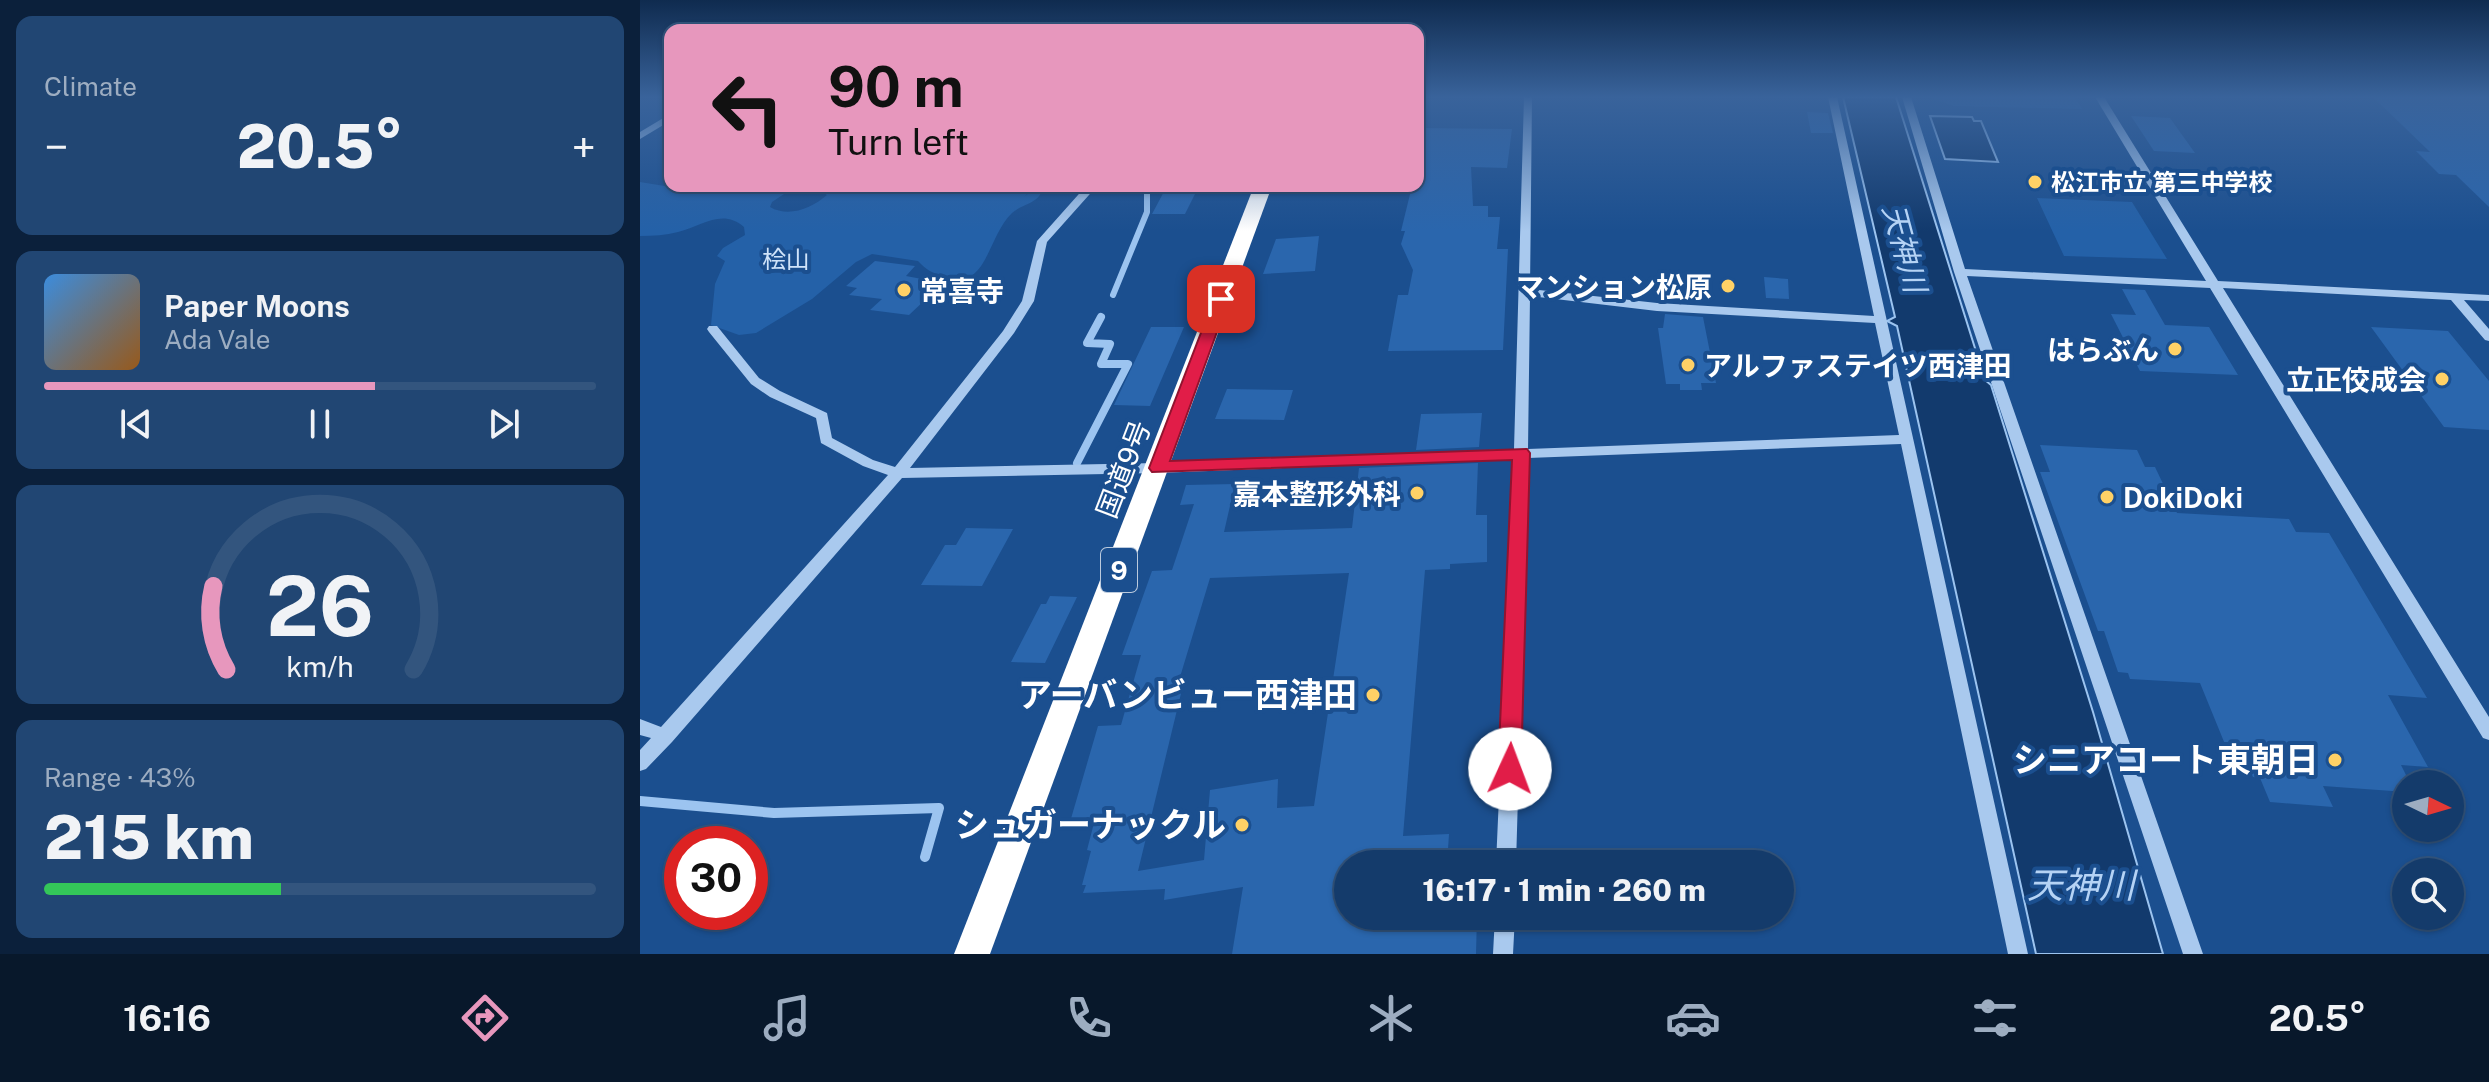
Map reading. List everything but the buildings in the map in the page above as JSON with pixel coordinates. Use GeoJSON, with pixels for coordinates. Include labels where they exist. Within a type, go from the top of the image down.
{"type":"FeatureCollection","features":[{"type":"Feature","properties":{"kind":"highway","name":"国道9号"},"geometry":{"type":"LineString","coordinates":[[972,954],[1261,192]]}},
{"type":"Feature","properties":{"kind":"street"},"geometry":{"type":"LineString","coordinates":[[1507,850],[1521,453],[1527,142]]}},
{"type":"Feature","properties":{"kind":"street"},"geometry":{"type":"LineString","coordinates":[[1841,142],[2018,954]]}},
{"type":"Feature","properties":{"kind":"street"},"geometry":{"type":"LineString","coordinates":[[1920,142],[1960,272],[2193,954]]}},
{"type":"Feature","properties":{"kind":"street"},"geometry":{"type":"LineString","coordinates":[[2126,142],[2489,732]]}},
{"type":"Feature","properties":{"kind":"street"},"geometry":{"type":"LineString","coordinates":[[640,763],[898,473],[1022,312],[1028,301],[1042,241],[1087,192]]}},
{"type":"Feature","properties":{"kind":"street"},"geometry":{"type":"LineString","coordinates":[[1960,272],[2489,298]]}},
{"type":"Feature","properties":{"kind":"street"},"geometry":{"type":"LineString","coordinates":[[1524,292],[1699,311],[1879,320]]}},
{"type":"Feature","properties":{"kind":"street"},"geometry":{"type":"LineString","coordinates":[[2454,296],[2489,337]]}},
{"type":"Feature","properties":{"kind":"street"},"geometry":{"type":"LineString","coordinates":[[713,329],[755,381],[822,416],[826,440],[868,463],[898,473],[1158,468],[1906,439]]}},
{"type":"Feature","properties":{"kind":"street"},"geometry":{"type":"LineString","coordinates":[[640,727],[666,736]]}},
{"type":"Feature","properties":{"kind":"street"},"geometry":{"type":"LineString","coordinates":[[1503,954],[1504,930]]}},
{"type":"Feature","properties":{"kind":"green space","name":"桧山"},"geometry":{"type":"Polygon","coordinates":[[[640,182],[664,186],[664,192],[787,192],[772,202],[770,207],[785,212],[814,204],[827,195],[822,192],[1029,192],[1024,197],[1030,192],[1042,192],[1012,213],[985,260],[970,277],[958,280],[944,277],[918,261],[872,254],[856,262],[812,299],[756,333],[739,335],[711,325],[715,284],[725,261],[717,256],[723,248],[745,235],[744,227],[728,219],[720,219],[673,233],[640,236],[640,182]]]}},
{"type":"Feature","properties":{"kind":"green space"},"geometry":{"type":"Polygon","coordinates":[[[2037,198],[2132,202],[2167,259],[2064,256],[2037,198]]]}},
{"type":"Feature","properties":{"kind":"water","name":"天神川"},"geometry":{"type":"Polygon","coordinates":[[[1854,142],[1910,142],[1985,380],[1991,385],[2093,712],[2163,954],[2036,954],[1897,326],[1887,321],[1895,317],[1854,142]]]}},
{"type":"Feature","properties":{"kind":"water"},"geometry":{"type":"Polygon","coordinates":[[[1939,142],[1990,142],[1998,162],[1945,159],[1939,142]]]}},
{"type":"Feature","properties":{"kind":"waterway"},"geometry":{"type":"LineString","coordinates":[[1113,295],[1147,212],[1147,192]]}},
{"type":"Feature","properties":{"kind":"waterway"},"geometry":{"type":"LineString","coordinates":[[1077,463],[1128,364],[1101,364],[1110,344],[1087,343],[1101,317]]}},
{"type":"Feature","properties":{"kind":"waterway"},"geometry":{"type":"LineString","coordinates":[[640,801],[774,813],[939,808],[925,857]]}},
{"type":"Feature","properties":{"kind":"place","name":"松江市立 第三中学校"},"geometry":{"type":"Point","coordinates":[2035,182]}},
{"type":"Feature","properties":{"kind":"place","name":"マンション松原"},"geometry":{"type":"Point","coordinates":[1728,286]}},
{"type":"Feature","properties":{"kind":"place","name":"常喜寺"},"geometry":{"type":"Point","coordinates":[904,290]}},
{"type":"Feature","properties":{"kind":"place","name":"はらぶん"},"geometry":{"type":"Point","coordinates":[2175,349]}},
{"type":"Feature","properties":{"kind":"place","name":"アルファステイツ西津田"},"geometry":{"type":"Point","coordinates":[1688,365]}},
{"type":"Feature","properties":{"kind":"place","name":"立正佼成会"},"geometry":{"type":"Point","coordinates":[2442,379]}},
{"type":"Feature","properties":{"kind":"place","name":"嘉本整形外科"},"geometry":{"type":"Point","coordinates":[1417,493]}},
{"type":"Feature","properties":{"kind":"place","name":"DokiDoki"},"geometry":{"type":"Point","coordinates":[2107,497]}},
{"type":"Feature","properties":{"kind":"place","name":"アーバンビュー西津田"},"geometry":{"type":"Point","coordinates":[1373,695]}},
{"type":"Feature","properties":{"kind":"place","name":"シニアコート東朝日"},"geometry":{"type":"Point","coordinates":[2335,760]}},
{"type":"Feature","properties":{"kind":"place","name":"シュガーナックル"},"geometry":{"type":"Point","coordinates":[1242,825]}},
{"type":"Feature","properties":{"kind":"route"},"geometry":{"type":"LineString","coordinates":[[1221,299],[1158,468],[1521,453],[1510,769]]}}]}
